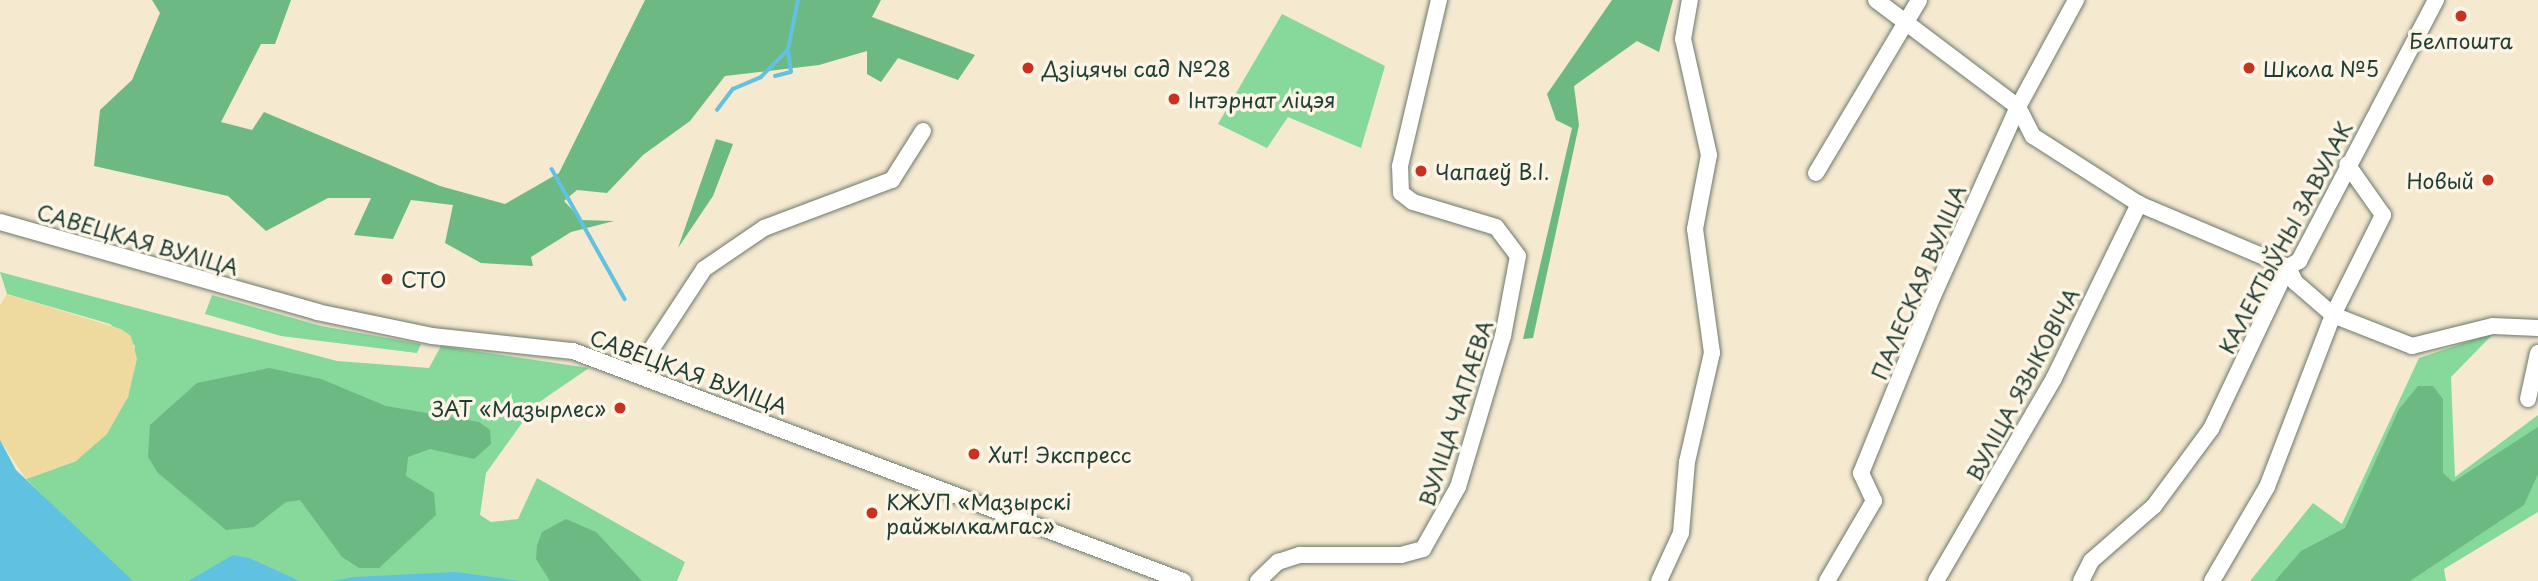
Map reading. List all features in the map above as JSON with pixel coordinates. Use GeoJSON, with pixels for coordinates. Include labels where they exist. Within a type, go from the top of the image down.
{"type":"FeatureCollection","features":[{"type":"Feature","properties":{"kind":"street","name":"ВУЛІЦА ЧАПАЕВА"},"geometry":{"type":"LineString","coordinates":[[1258,581],[1278,562],[1300,555],[1401,555],[1423,549],[1438,531],[1503,336],[1518,256],[1496,227],[1433,208],[1401,192],[1400,166],[1428,63],[1439,0]]}},
{"type":"Feature","properties":{"kind":"street"},"geometry":{"type":"LineString","coordinates":[[1658,581],[1681,533],[1687,462],[1712,353],[1696,243],[1709,155],[1683,39],[1690,0]]}},
{"type":"Feature","properties":{"kind":"street"},"geometry":{"type":"LineString","coordinates":[[1876,0],[2018,107],[2033,136],[2138,204],[2288,267],[2295,282],[2333,315],[2412,346],[2481,327],[2538,328]]}},
{"type":"Feature","properties":{"kind":"street"},"geometry":{"type":"LineString","coordinates":[[1816,173],[1919,0]]}},
{"type":"Feature","properties":{"kind":"street","name":"ПАЛЕСКАЯ ВУЛІЦА"},"geometry":{"type":"LineString","coordinates":[[1827,581],[1874,501],[1861,473],[2018,107],[2076,0]]}},
{"type":"Feature","properties":{"kind":"street","name":"КАЛЕКТЫЎНЫ ЗАВУЛАК"},"geometry":{"type":"LineString","coordinates":[[2081,581],[2091,561],[2154,506],[2211,429],[2288,267],[2299,261],[2347,164],[2436,0]]}},
{"type":"Feature","properties":{"kind":"street"},"geometry":{"type":"LineString","coordinates":[[637,371],[704,269],[764,228],[892,180],[923,131]]}},
{"type":"Feature","properties":{"kind":"street"},"geometry":{"type":"LineString","coordinates":[[2212,581],[2267,487],[2333,315],[2383,215],[2347,164]]}},
{"type":"Feature","properties":{"kind":"street","name":"ВУЛІЦА ЯЗЫКОВІЧА"},"geometry":{"type":"LineString","coordinates":[[1936,581],[2054,378],[2138,204]]}},
{"type":"Feature","properties":{"kind":"street","name":"САВЕЦКАЯ ВУЛІЦА"},"geometry":{"type":"LineString","coordinates":[[0,222],[317,312],[432,336],[573,351],[637,371],[1183,581]]}},
{"type":"Feature","properties":{"kind":"street"},"geometry":{"type":"LineString","coordinates":[[2528,399],[2538,353]]}},
{"type":"Feature","properties":{"kind":"green space"},"geometry":{"type":"Polygon","coordinates":[[[152,0],[291,0],[275,44],[261,44],[221,122],[252,130],[264,112],[440,186],[505,204],[559,173],[645,0],[881,0],[872,17],[975,55],[958,80],[898,58],[881,82],[867,74],[867,51],[819,65],[725,76],[690,121],[643,155],[607,193],[577,190],[564,201],[582,220],[614,221],[571,232],[531,257],[533,266],[481,263],[445,243],[453,205],[411,200],[393,239],[354,235],[371,198],[328,198],[266,231],[228,196],[94,166],[100,110],[132,80],[160,13],[152,0]]]}},
{"type":"Feature","properties":{"kind":"green space"},"geometry":{"type":"Polygon","coordinates":[[[1612,0],[1673,0],[1659,52],[1637,41],[1574,86],[1579,125],[1533,338],[1523,339],[1572,128],[1556,120],[1547,94],[1612,0]]]}},
{"type":"Feature","properties":{"kind":"green space"},"geometry":{"type":"Polygon","coordinates":[[[1282,14],[1385,66],[1361,148],[1288,117],[1267,148],[1218,124],[1282,14]]]}},
{"type":"Feature","properties":{"kind":"green space"},"geometry":{"type":"Polygon","coordinates":[[[716,139],[733,144],[713,196],[678,248],[716,139]]]}},
{"type":"Feature","properties":{"kind":"green space"},"geometry":{"type":"Polygon","coordinates":[[[0,272],[337,361],[429,368],[441,346],[589,368],[535,405],[486,473],[480,515],[491,522],[518,519],[537,478],[685,562],[677,581],[129,581],[26,479],[76,461],[128,397],[135,346],[110,324],[7,294],[0,272]]]}},
{"type":"Feature","properties":{"kind":"green space"},"geometry":{"type":"Polygon","coordinates":[[[212,295],[321,326],[421,344],[417,353],[281,336],[205,314],[212,295]]]}},
{"type":"Feature","properties":{"kind":"green space"},"geometry":{"type":"Polygon","coordinates":[[[2494,333],[2451,377],[2455,477],[2538,415],[2538,512],[2444,569],[2446,581],[2250,581],[2313,503],[2342,524],[2419,358],[2494,333]]]}},
{"type":"Feature","properties":{"kind":"green space"},"geometry":{"type":"Polygon","coordinates":[[[269,368],[321,379],[386,406],[479,422],[490,430],[491,444],[474,459],[430,449],[408,457],[406,476],[434,493],[436,515],[379,568],[359,568],[342,557],[300,500],[286,502],[254,527],[226,530],[158,473],[148,457],[150,425],[197,383],[269,368]]]}},
{"type":"Feature","properties":{"kind":"green space"},"geometry":{"type":"Polygon","coordinates":[[[2418,386],[2433,386],[2443,399],[2443,473],[2453,482],[2538,427],[2538,474],[2524,505],[2410,581],[2275,581],[2301,551],[2345,528],[2399,409],[2418,386]]]}},
{"type":"Feature","properties":{"kind":"green space"},"geometry":{"type":"Polygon","coordinates":[[[566,519],[596,532],[642,581],[550,581],[536,559],[537,545],[542,532],[566,519]]]}},
{"type":"Feature","properties":{"kind":"sand"},"geometry":{"type":"Polygon","coordinates":[[[7,294],[121,329],[131,336],[137,359],[128,397],[107,434],[76,461],[26,479],[0,440],[0,305],[7,294]]]}},
{"type":"Feature","properties":{"kind":"water"},"geometry":{"type":"Polygon","coordinates":[[[0,440],[16,470],[133,581],[0,581],[0,440]]]}},
{"type":"Feature","properties":{"kind":"water"},"geometry":{"type":"Polygon","coordinates":[[[233,555],[249,558],[300,581],[188,581],[233,555]]]}},
{"type":"Feature","properties":{"kind":"water"},"geometry":{"type":"Polygon","coordinates":[[[456,572],[520,581],[332,581],[354,577],[456,572]]]}},
{"type":"Feature","properties":{"kind":"waterway"},"geometry":{"type":"LineString","coordinates":[[717,110],[733,89],[761,77],[788,50],[798,0]]}},
{"type":"Feature","properties":{"kind":"waterway"},"geometry":{"type":"LineString","coordinates":[[775,76],[791,72],[788,50]]}},
{"type":"Feature","properties":{"kind":"waterway"},"geometry":{"type":"LineString","coordinates":[[552,169],[625,299]]}},
{"type":"Feature","properties":{"kind":"place","name":"Белпошта"},"geometry":{"type":"Point","coordinates":[2461,16]}},
{"type":"Feature","properties":{"kind":"place","name":"Дзіцячы сад №28"},"geometry":{"type":"Point","coordinates":[1028,68]}},
{"type":"Feature","properties":{"kind":"place","name":"Школа №5"},"geometry":{"type":"Point","coordinates":[2249,68]}},
{"type":"Feature","properties":{"kind":"place","name":"Інтэрнат ліцэя"},"geometry":{"type":"Point","coordinates":[1174,99]}},
{"type":"Feature","properties":{"kind":"place","name":"Чапаеў В.І."},"geometry":{"type":"Point","coordinates":[1421,171]}},
{"type":"Feature","properties":{"kind":"place","name":"Новый"},"geometry":{"type":"Point","coordinates":[2488,180]}},
{"type":"Feature","properties":{"kind":"place","name":"СТО"},"geometry":{"type":"Point","coordinates":[387,279]}},
{"type":"Feature","properties":{"kind":"place","name":"ЗАТ «Мазырлес»"},"geometry":{"type":"Point","coordinates":[620,408]}},
{"type":"Feature","properties":{"kind":"place","name":"Хит! Экспресс"},"geometry":{"type":"Point","coordinates":[974,454]}},
{"type":"Feature","properties":{"kind":"place","name":"КЖУП «Мазырскі райжылкамгас»"},"geometry":{"type":"Point","coordinates":[872,513]}}]}
